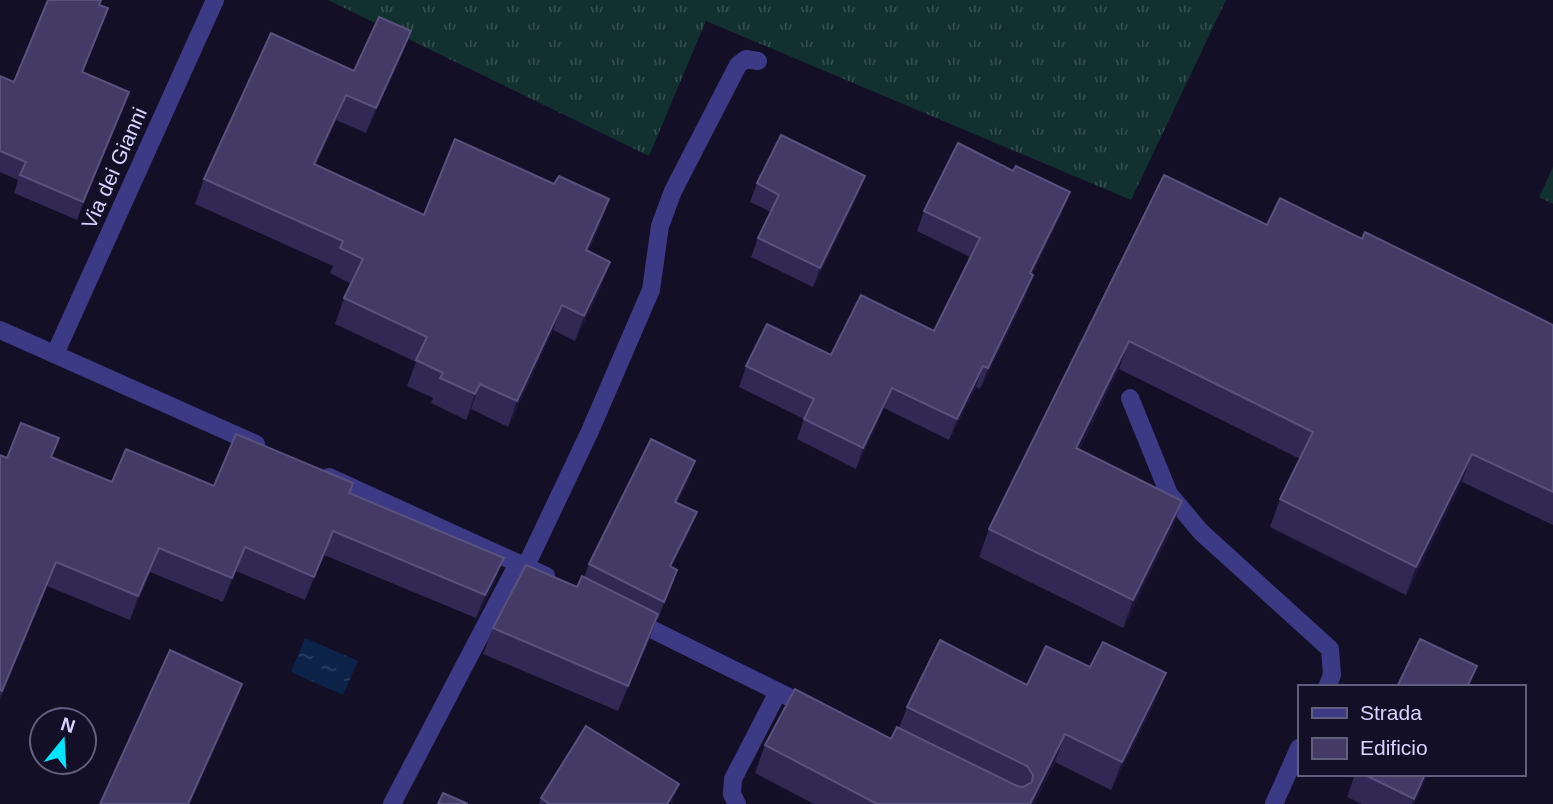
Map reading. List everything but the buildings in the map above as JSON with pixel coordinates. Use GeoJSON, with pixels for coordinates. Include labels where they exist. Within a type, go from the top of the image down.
{"type":"FeatureCollection","features":[{"type":"Feature","properties":{"kind":"street","name":"Via dei Gianni"},"geometry":{"type":"LineString","coordinates":[[55,354],[215,0]]}},
{"type":"Feature","properties":{"kind":"street"},"geometry":{"type":"LineString","coordinates":[[392,804],[522,564],[590,431],[651,290],[660,226],[673,191],[738,65],[746,58],[758,61]]}},
{"type":"Feature","properties":{"kind":"street"},"geometry":{"type":"LineString","coordinates":[[0,330],[268,450]]}},
{"type":"Feature","properties":{"kind":"street"},"geometry":{"type":"LineString","coordinates":[[1129,398],[1169,494],[1201,532],[1330,649],[1332,676],[1328,685]]}},
{"type":"Feature","properties":{"kind":"street"},"geometry":{"type":"LineString","coordinates":[[318,472],[563,584]]}},
{"type":"Feature","properties":{"kind":"street"},"geometry":{"type":"LineString","coordinates":[[613,610],[826,714]]}},
{"type":"Feature","properties":{"kind":"street"},"geometry":{"type":"LineString","coordinates":[[737,804],[732,794],[733,779],[778,692]]}},
{"type":"Feature","properties":{"kind":"street"},"geometry":{"type":"LineString","coordinates":[[1274,804],[1298,750]]}},
{"type":"Feature","properties":{"kind":"green space"},"geometry":{"type":"Polygon","coordinates":[[[328,0],[1226,0],[1131,200],[706,21],[649,156],[328,0]]]}},
{"type":"Feature","properties":{"kind":"green space"},"geometry":{"type":"Polygon","coordinates":[[[1553,167],[1553,204],[1539,197],[1553,167]]]}},
{"type":"Feature","properties":{"kind":"water"},"geometry":{"type":"Polygon","coordinates":[[[305,638],[358,661],[343,695],[291,672],[305,638]]]}}]}
